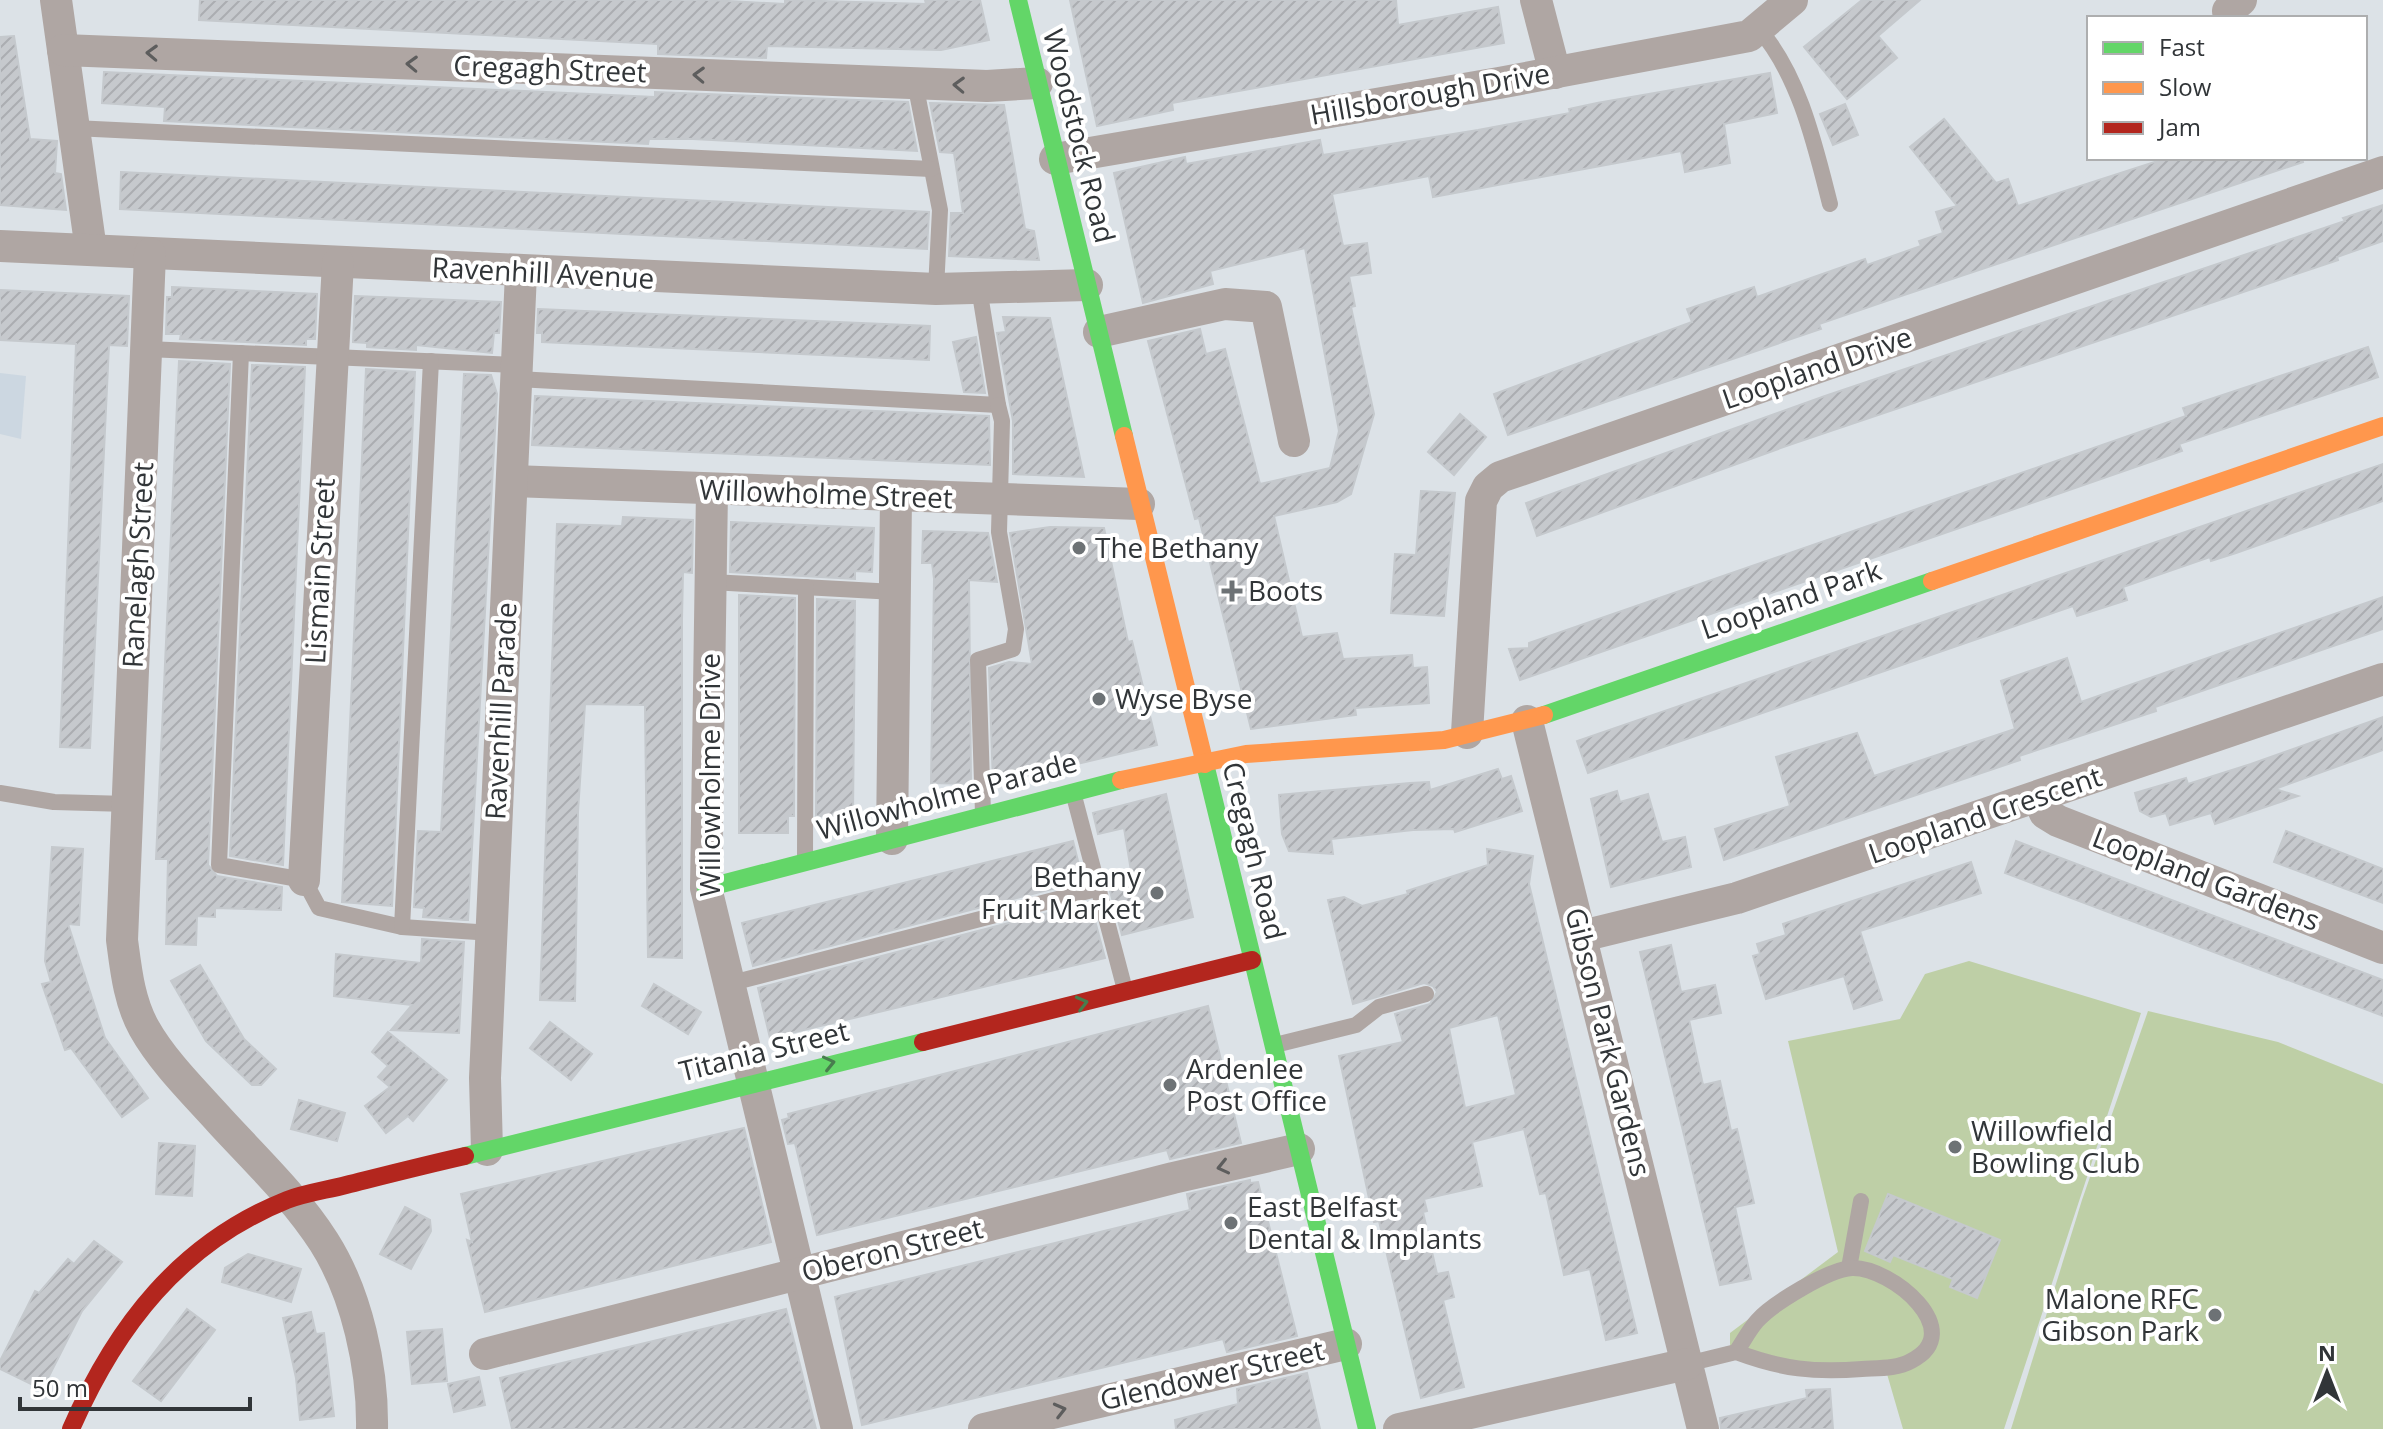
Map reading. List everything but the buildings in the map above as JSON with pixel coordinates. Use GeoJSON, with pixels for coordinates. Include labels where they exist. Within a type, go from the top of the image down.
{"type":"FeatureCollection","features":[{"type":"Feature","properties":{"kind":"street"},"geometry":{"type":"LineString","coordinates":[[56,0],[91,250]]}},
{"type":"Feature","properties":{"kind":"street","name":"Woodstock Road"},"geometry":{"type":"LineString","coordinates":[[1018,0],[1087,285]]}},
{"type":"Feature","properties":{"kind":"street"},"geometry":{"type":"LineString","coordinates":[[1536,0],[1555,73]]}},
{"type":"Feature","properties":{"kind":"street","name":"Hillsborough Drive"},"geometry":{"type":"LineString","coordinates":[[1055,159],[1555,73],[1749,36],[1792,0]]}},
{"type":"Feature","properties":{"kind":"street","name":"Cregagh Street"},"geometry":{"type":"LineString","coordinates":[[63,50],[915,83],[1037,83]]}},
{"type":"Feature","properties":{"kind":"street","name":"Loopland Drive"},"geometry":{"type":"LineString","coordinates":[[1467,733],[1481,501],[1488,487],[1500,477],[2383,172]]}},
{"type":"Feature","properties":{"kind":"street","name":"Ravenhill Avenue"},"geometry":{"type":"LineString","coordinates":[[0,246],[521,273],[936,289],[1087,285]]}},
{"type":"Feature","properties":{"kind":"street","name":"Ranelagh Street"},"geometry":{"type":"LineString","coordinates":[[150,254],[124,877],[125,962],[135,1009],[145,1029],[204,1104],[290,1199],[325,1244],[343,1282],[368,1367],[372,1429]]}},
{"type":"Feature","properties":{"kind":"street","name":"Lismain Street"},"geometry":{"type":"LineString","coordinates":[[304,880],[338,263]]}},
{"type":"Feature","properties":{"kind":"street","name":"Ravenhill Parade"},"geometry":{"type":"LineString","coordinates":[[487,1150],[485,1078],[521,273]]}},
{"type":"Feature","properties":{"kind":"street","name":"Cregagh Road"},"geometry":{"type":"LineString","coordinates":[[1087,285],[1367,1429]]}},
{"type":"Feature","properties":{"kind":"street"},"geometry":{"type":"LineString","coordinates":[[1099,332],[1225,304],[1266,307],[1294,441]]}},
{"type":"Feature","properties":{"kind":"street","name":"Loopland Park"},"geometry":{"type":"LineString","coordinates":[[1206,770],[1246,754],[1444,740],[1527,721],[2383,426]]}},
{"type":"Feature","properties":{"kind":"street","name":"Willowholme Street"},"geometry":{"type":"LineString","coordinates":[[513,481],[1000,502],[1139,504]]}},
{"type":"Feature","properties":{"kind":"street","name":"Willowholme Drive"},"geometry":{"type":"LineString","coordinates":[[712,490],[706,888],[837,1429]]}},
{"type":"Feature","properties":{"kind":"street"},"geometry":{"type":"LineString","coordinates":[[892,839],[896,497]]}},
{"type":"Feature","properties":{"kind":"street","name":"Loopland Crescent"},"geometry":{"type":"LineString","coordinates":[[1582,936],[1737,898],[2383,679]]}},
{"type":"Feature","properties":{"kind":"street","name":"Gibson Park Gardens"},"geometry":{"type":"LineString","coordinates":[[1527,721],[1703,1429]]}},
{"type":"Feature","properties":{"kind":"street","name":"Willowholme Parade"},"geometry":{"type":"LineString","coordinates":[[706,888],[1073,790],[1206,770]]}},
{"type":"Feature","properties":{"kind":"street","name":"Loopland Gardens"},"geometry":{"type":"LineString","coordinates":[[2038,797],[2045,813],[2058,821],[2383,948]]}},
{"type":"Feature","properties":{"kind":"street","name":"Titania Street"},"geometry":{"type":"LineString","coordinates":[[71,1429],[102,1359],[136,1308],[166,1276],[215,1235],[249,1214],[290,1199],[753,1081],[1252,960]]}},
{"type":"Feature","properties":{"kind":"street","name":"Oberon Street"},"geometry":{"type":"LineString","coordinates":[[485,1354],[1299,1149]]}},
{"type":"Feature","properties":{"kind":"street","name":"Glendower Street"},"geometry":{"type":"LineString","coordinates":[[984,1429],[1346,1344]]}},
{"type":"Feature","properties":{"kind":"street"},"geometry":{"type":"LineString","coordinates":[[1399,1429],[1687,1364]]}},
{"type":"Feature","properties":{"kind":"lane"},"geometry":{"type":"LineString","coordinates":[[1758,28],[1774,47],[1813,138],[1830,204]]}},
{"type":"Feature","properties":{"kind":"lane"},"geometry":{"type":"LineString","coordinates":[[915,83],[940,210],[936,289]]}},
{"type":"Feature","properties":{"kind":"lane"},"geometry":{"type":"LineString","coordinates":[[74,128],[931,169]]}},
{"type":"Feature","properties":{"kind":"lane"},"geometry":{"type":"LineString","coordinates":[[979,288],[1002,421],[999,532],[1016,629],[1013,649],[978,660],[983,815]]}},
{"type":"Feature","properties":{"kind":"lane"},"geometry":{"type":"LineString","coordinates":[[147,349],[431,361],[517,372],[998,405]]}},
{"type":"Feature","properties":{"kind":"lane"},"geometry":{"type":"LineString","coordinates":[[241,353],[219,865],[304,880],[319,908],[402,927],[492,933]]}},
{"type":"Feature","properties":{"kind":"lane"},"geometry":{"type":"LineString","coordinates":[[402,927],[431,361]]}},
{"type":"Feature","properties":{"kind":"lane"},"geometry":{"type":"LineString","coordinates":[[711,582],[895,592]]}},
{"type":"Feature","properties":{"kind":"lane"},"geometry":{"type":"LineString","coordinates":[[805,864],[806,587]]}},
{"type":"Feature","properties":{"kind":"lane"},"geometry":{"type":"LineString","coordinates":[[1073,790],[1125,992]]}},
{"type":"Feature","properties":{"kind":"lane"},"geometry":{"type":"LineString","coordinates":[[0,793],[54,802],[128,804]]}},
{"type":"Feature","properties":{"kind":"lane"},"geometry":{"type":"LineString","coordinates":[[728,984],[1100,888]]}},
{"type":"Feature","properties":{"kind":"lane"},"geometry":{"type":"LineString","coordinates":[[1273,1045],[1356,1025],[1379,1007],[1426,994]]}},
{"type":"Feature","properties":{"kind":"lane"},"geometry":{"type":"LineString","coordinates":[[1849,1268],[1861,1201]]}},
{"type":"Feature","properties":{"kind":"lane"},"geometry":{"type":"LineString","coordinates":[[1687,1364],[1736,1352],[1767,1364],[1816,1373],[1892,1367],[1912,1361],[1927,1346],[1930,1333],[1926,1311],[1915,1296],[1875,1271],[1849,1268],[1815,1281],[1758,1320],[1736,1352]]}},
{"type":"Feature","properties":{"kind":"shaded area"},"geometry":{"type":"Polygon","coordinates":[[[0,373],[26,376],[21,439],[0,434],[0,373]]]}},
{"type":"Feature","properties":{"kind":"green space","name":"Willowfield Bowling Club"},"geometry":{"type":"Polygon","coordinates":[[[1969,961],[2141,1013],[2004,1429],[1903,1429],[1887,1374],[1730,1355],[1730,1333],[1838,1252],[1788,1041],[1900,1019],[1925,974],[1969,961]]]}},
{"type":"Feature","properties":{"kind":"green space","name":"Malone RFC Gibson Park"},"geometry":{"type":"Polygon","coordinates":[[[2148,1011],[2278,1042],[2383,1084],[2383,1429],[2011,1429],[2082,1200],[2148,1011]]]}},
{"type":"Feature","properties":{"kind":"traffic: fast"},"geometry":{"type":"LineString","coordinates":[[1018,0],[1124,436]]}},
{"type":"Feature","properties":{"kind":"traffic: fast"},"geometry":{"type":"LineString","coordinates":[[1544,715],[1932,581]]}},
{"type":"Feature","properties":{"kind":"traffic: fast"},"geometry":{"type":"LineString","coordinates":[[1205,764],[1367,1429]]}},
{"type":"Feature","properties":{"kind":"traffic: fast"},"geometry":{"type":"LineString","coordinates":[[706,888],[1121,780]]}},
{"type":"Feature","properties":{"kind":"traffic: fast"},"geometry":{"type":"LineString","coordinates":[[465,1156],[923,1042]]}},
{"type":"Feature","properties":{"kind":"traffic: slow"},"geometry":{"type":"LineString","coordinates":[[1932,581],[2383,426]]}},
{"type":"Feature","properties":{"kind":"traffic: slow"},"geometry":{"type":"LineString","coordinates":[[1124,436],[1205,764]]}},
{"type":"Feature","properties":{"kind":"traffic: slow"},"geometry":{"type":"LineString","coordinates":[[1121,780],[1246,754],[1444,740],[1544,715]]}},
{"type":"Feature","properties":{"kind":"traffic: jam"},"geometry":{"type":"LineString","coordinates":[[923,1042],[1252,960]]}},
{"type":"Feature","properties":{"kind":"traffic: jam"},"geometry":{"type":"LineString","coordinates":[[71,1429],[89,1391],[131,1323],[156,1292],[214,1239],[287,1200],[465,1156]]}},
{"type":"Feature","properties":{"kind":"place","name":"The Bethany"},"geometry":{"type":"Point","coordinates":[1079,548]}},
{"type":"Feature","properties":{"kind":"place","name":"Boots"},"geometry":{"type":"Point","coordinates":[1232,591]}},
{"type":"Feature","properties":{"kind":"place","name":"Wyse Byse"},"geometry":{"type":"Point","coordinates":[1099,699]}},
{"type":"Feature","properties":{"kind":"place","name":"Bethany Fruit Market"},"geometry":{"type":"Point","coordinates":[1157,893]}},
{"type":"Feature","properties":{"kind":"place","name":"Ardenlee Post Office"},"geometry":{"type":"Point","coordinates":[1170,1085]}},
{"type":"Feature","properties":{"kind":"place","name":"Willowfield Bowling Club"},"geometry":{"type":"Point","coordinates":[1955,1147]}},
{"type":"Feature","properties":{"kind":"place","name":"East Belfast Dental & Implants"},"geometry":{"type":"Point","coordinates":[1231,1223]}},
{"type":"Feature","properties":{"kind":"place","name":"Malone RFC Gibson Park"},"geometry":{"type":"Point","coordinates":[2215,1315]}}]}
